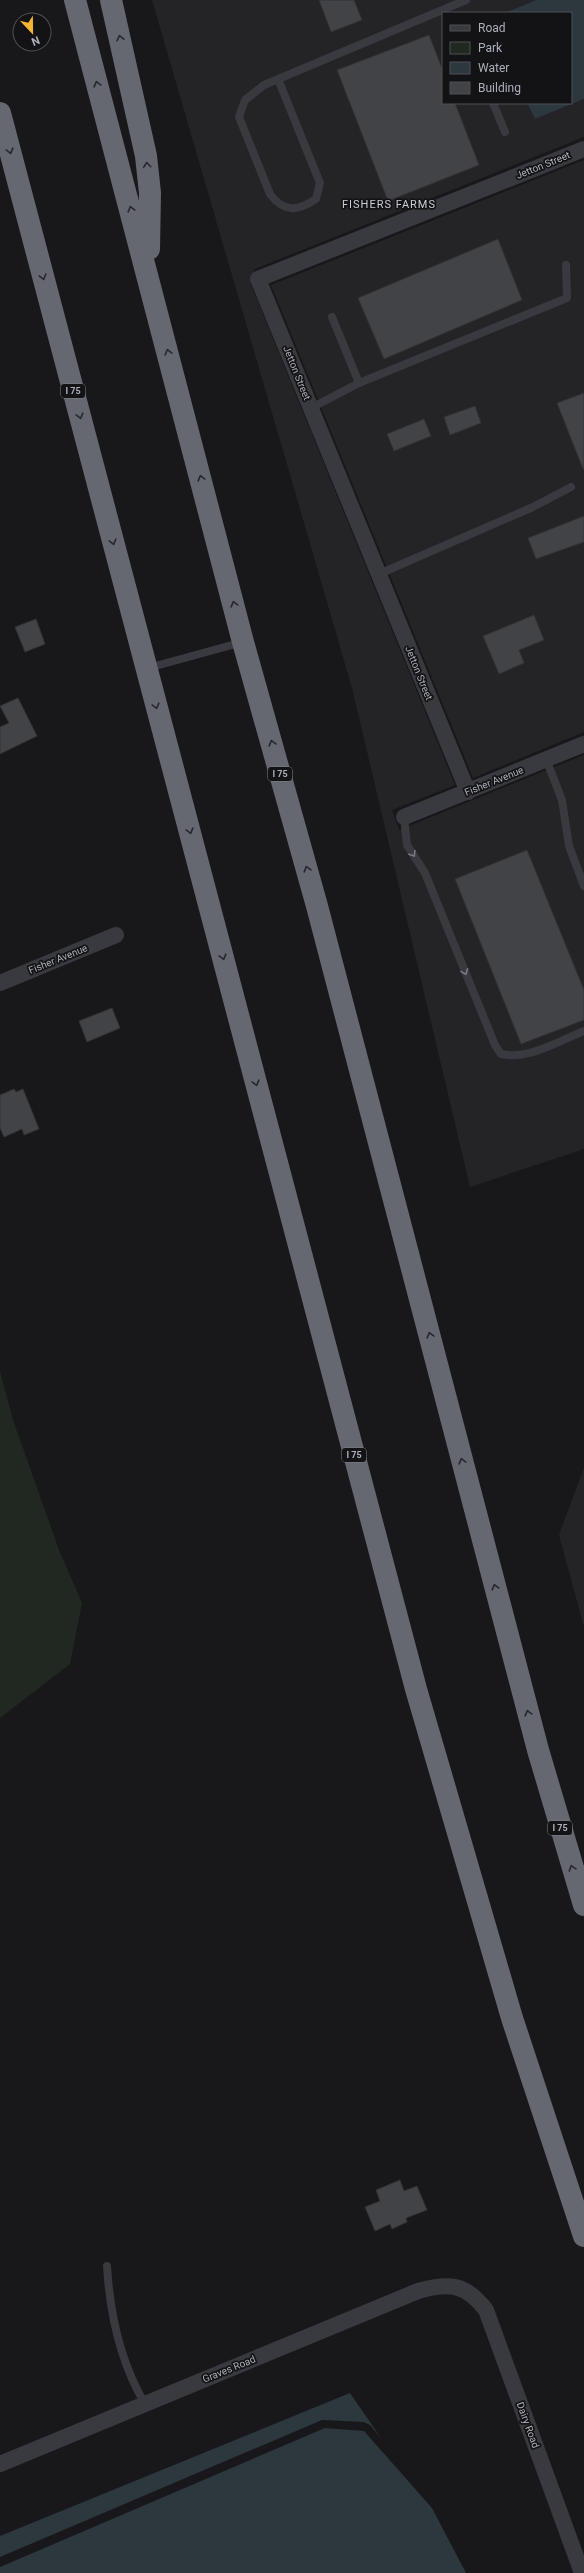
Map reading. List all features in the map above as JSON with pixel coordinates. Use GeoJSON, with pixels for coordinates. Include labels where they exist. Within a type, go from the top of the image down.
{"type":"FeatureCollection","features":[{"type":"Feature","properties":{"kind":"highway","name":"I 75"},"geometry":{"type":"LineString","coordinates":[[75,0],[148,274],[243,642],[317,906],[538,1750],[584,1905]]}},
{"type":"Feature","properties":{"kind":"highway"},"geometry":{"type":"LineString","coordinates":[[111,0],[146,156],[150,193],[148,274]]}},
{"type":"Feature","properties":{"kind":"highway","name":"I 75"},"geometry":{"type":"LineString","coordinates":[[0,113],[416,1689],[512,2018],[584,2236]]}},
{"type":"Feature","properties":{"kind":"street","name":"Jetton Street"},"geometry":{"type":"LineString","coordinates":[[468,792],[258,279],[584,149]]}},
{"type":"Feature","properties":{"kind":"street","name":"Fisher Avenue"},"geometry":{"type":"LineString","coordinates":[[404,817],[584,744]]}},
{"type":"Feature","properties":{"kind":"street","name":"Fisher Avenue"},"geometry":{"type":"LineString","coordinates":[[0,983],[116,935]]}},
{"type":"Feature","properties":{"kind":"street","name":"Graves Road"},"geometry":{"type":"LineString","coordinates":[[0,2464],[418,2291],[440,2285],[460,2287]]}},
{"type":"Feature","properties":{"kind":"street","name":"Dairy Road"},"geometry":{"type":"LineString","coordinates":[[460,2287],[476,2297],[486,2310],[582,2573]]}},
{"type":"Feature","properties":{"kind":"lane"},"geometry":{"type":"LineString","coordinates":[[455,9],[466,0]]}},
{"type":"Feature","properties":{"kind":"lane"},"geometry":{"type":"LineString","coordinates":[[278,79],[320,184],[316,200],[303,208],[288,208],[278,204],[270,194],[239,117],[245,100],[264,85],[278,79],[442,14]]}},
{"type":"Feature","properties":{"kind":"lane"},"geometry":{"type":"LineString","coordinates":[[493,104],[505,132]]}},
{"type":"Feature","properties":{"kind":"lane"},"geometry":{"type":"LineString","coordinates":[[311,408],[359,383],[567,298],[566,265]]}},
{"type":"Feature","properties":{"kind":"lane"},"geometry":{"type":"LineString","coordinates":[[332,317],[359,383]]}},
{"type":"Feature","properties":{"kind":"lane"},"geometry":{"type":"LineString","coordinates":[[379,574],[533,507],[571,487]]}},
{"type":"Feature","properties":{"kind":"lane"},"geometry":{"type":"LineString","coordinates":[[146,668],[243,642]]}},
{"type":"Feature","properties":{"kind":"lane"},"geometry":{"type":"LineString","coordinates":[[546,759],[562,800],[569,846],[584,886]]}},
{"type":"Feature","properties":{"kind":"lane"},"geometry":{"type":"LineString","coordinates":[[404,817],[407,845],[425,873],[495,1045],[501,1054],[513,1056],[532,1052],[584,1031]]}},
{"type":"Feature","properties":{"kind":"lane"},"geometry":{"type":"LineString","coordinates":[[107,2266],[110,2303],[124,2362],[132,2382],[145,2404]]}},
{"type":"Feature","properties":{"kind":"shaded area"},"geometry":{"type":"Polygon","coordinates":[[[152,0],[536,0],[506,12],[442,12],[442,104],[528,104],[535,119],[584,99],[584,137],[255,269],[250,282],[455,785],[392,810],[399,830],[584,755],[584,1149],[470,1187],[352,688],[152,0]]]}},
{"type":"Feature","properties":{"kind":"shaded area"},"geometry":{"type":"Polygon","coordinates":[[[584,160],[584,732],[473,778],[271,285],[584,160]]]}},
{"type":"Feature","properties":{"kind":"shaded area"},"geometry":{"type":"Polygon","coordinates":[[[584,1468],[584,1627],[559,1535],[584,1468]]]}},
{"type":"Feature","properties":{"kind":"green space"},"geometry":{"type":"Polygon","coordinates":[[[0,1371],[13,1420],[59,1550],[82,1603],[70,1664],[0,1718],[0,1371]]]}},
{"type":"Feature","properties":{"kind":"water"},"geometry":{"type":"Polygon","coordinates":[[[536,0],[584,0],[584,99],[572,104],[572,12],[506,12],[536,0]]]}},
{"type":"Feature","properties":{"kind":"water"},"geometry":{"type":"Polygon","coordinates":[[[528,104],[572,104],[535,119],[528,104]]]}},
{"type":"Feature","properties":{"kind":"water"},"geometry":{"type":"Polygon","coordinates":[[[350,2393],[381,2438],[370,2425],[364,2422],[322,2420],[0,2557],[0,2536],[350,2393]]]}},
{"type":"Feature","properties":{"kind":"water"},"geometry":{"type":"Polygon","coordinates":[[[325,2428],[364,2431],[432,2508],[466,2573],[0,2573],[0,2567],[325,2428]]]}},
{"type":"Feature","properties":{"kind":"building"},"geometry":{"type":"Polygon","coordinates":[[[319,0],[354,0],[362,20],[331,32],[319,0]]]}},
{"type":"Feature","properties":{"kind":"building"},"geometry":{"type":"Polygon","coordinates":[[[429,35],[442,68],[442,104],[455,104],[479,165],[388,201],[337,70],[429,35]]]}},
{"type":"Feature","properties":{"kind":"building"},"geometry":{"type":"Polygon","coordinates":[[[498,239],[522,300],[384,359],[358,298],[498,239]]]}},
{"type":"Feature","properties":{"kind":"building"},"geometry":{"type":"Polygon","coordinates":[[[584,393],[584,469],[583,469],[557,403],[584,393]]]}},
{"type":"Feature","properties":{"kind":"building"},"geometry":{"type":"Polygon","coordinates":[[[475,406],[481,423],[450,435],[444,417],[475,406]]]}},
{"type":"Feature","properties":{"kind":"building"},"geometry":{"type":"Polygon","coordinates":[[[424,419],[431,436],[394,451],[387,434],[424,419]]]}},
{"type":"Feature","properties":{"kind":"building"},"geometry":{"type":"Polygon","coordinates":[[[584,516],[584,542],[536,559],[528,538],[584,516]]]}},
{"type":"Feature","properties":{"kind":"building"},"geometry":{"type":"Polygon","coordinates":[[[534,615],[544,640],[519,650],[524,663],[499,674],[483,636],[534,615]]]}},
{"type":"Feature","properties":{"kind":"building"},"geometry":{"type":"Polygon","coordinates":[[[36,619],[45,644],[25,652],[15,627],[36,619]]]}},
{"type":"Feature","properties":{"kind":"building"},"geometry":{"type":"Polygon","coordinates":[[[18,698],[37,736],[0,754],[0,727],[9,723],[0,706],[18,698]]]}},
{"type":"Feature","properties":{"kind":"building"},"geometry":{"type":"Polygon","coordinates":[[[527,850],[584,990],[584,1020],[521,1044],[455,879],[527,850]]]}},
{"type":"Feature","properties":{"kind":"building"},"geometry":{"type":"Polygon","coordinates":[[[112,1008],[120,1028],[87,1042],[79,1021],[112,1008]]]}},
{"type":"Feature","properties":{"kind":"building"},"geometry":{"type":"Polygon","coordinates":[[[14,1089],[16,1092],[23,1089],[39,1129],[24,1135],[22,1129],[4,1137],[0,1128],[0,1095],[14,1089]]]}},
{"type":"Feature","properties":{"kind":"building"},"geometry":{"type":"Polygon","coordinates":[[[400,2180],[404,2191],[417,2186],[427,2210],[406,2218],[407,2222],[392,2229],[390,2224],[375,2231],[365,2207],[380,2201],[376,2190],[400,2180]]]}},
{"type":"Feature","properties":{"kind":"district","name":"FISHERS FARMS"},"geometry":{"type":"Point","coordinates":[389,204]}}]}
